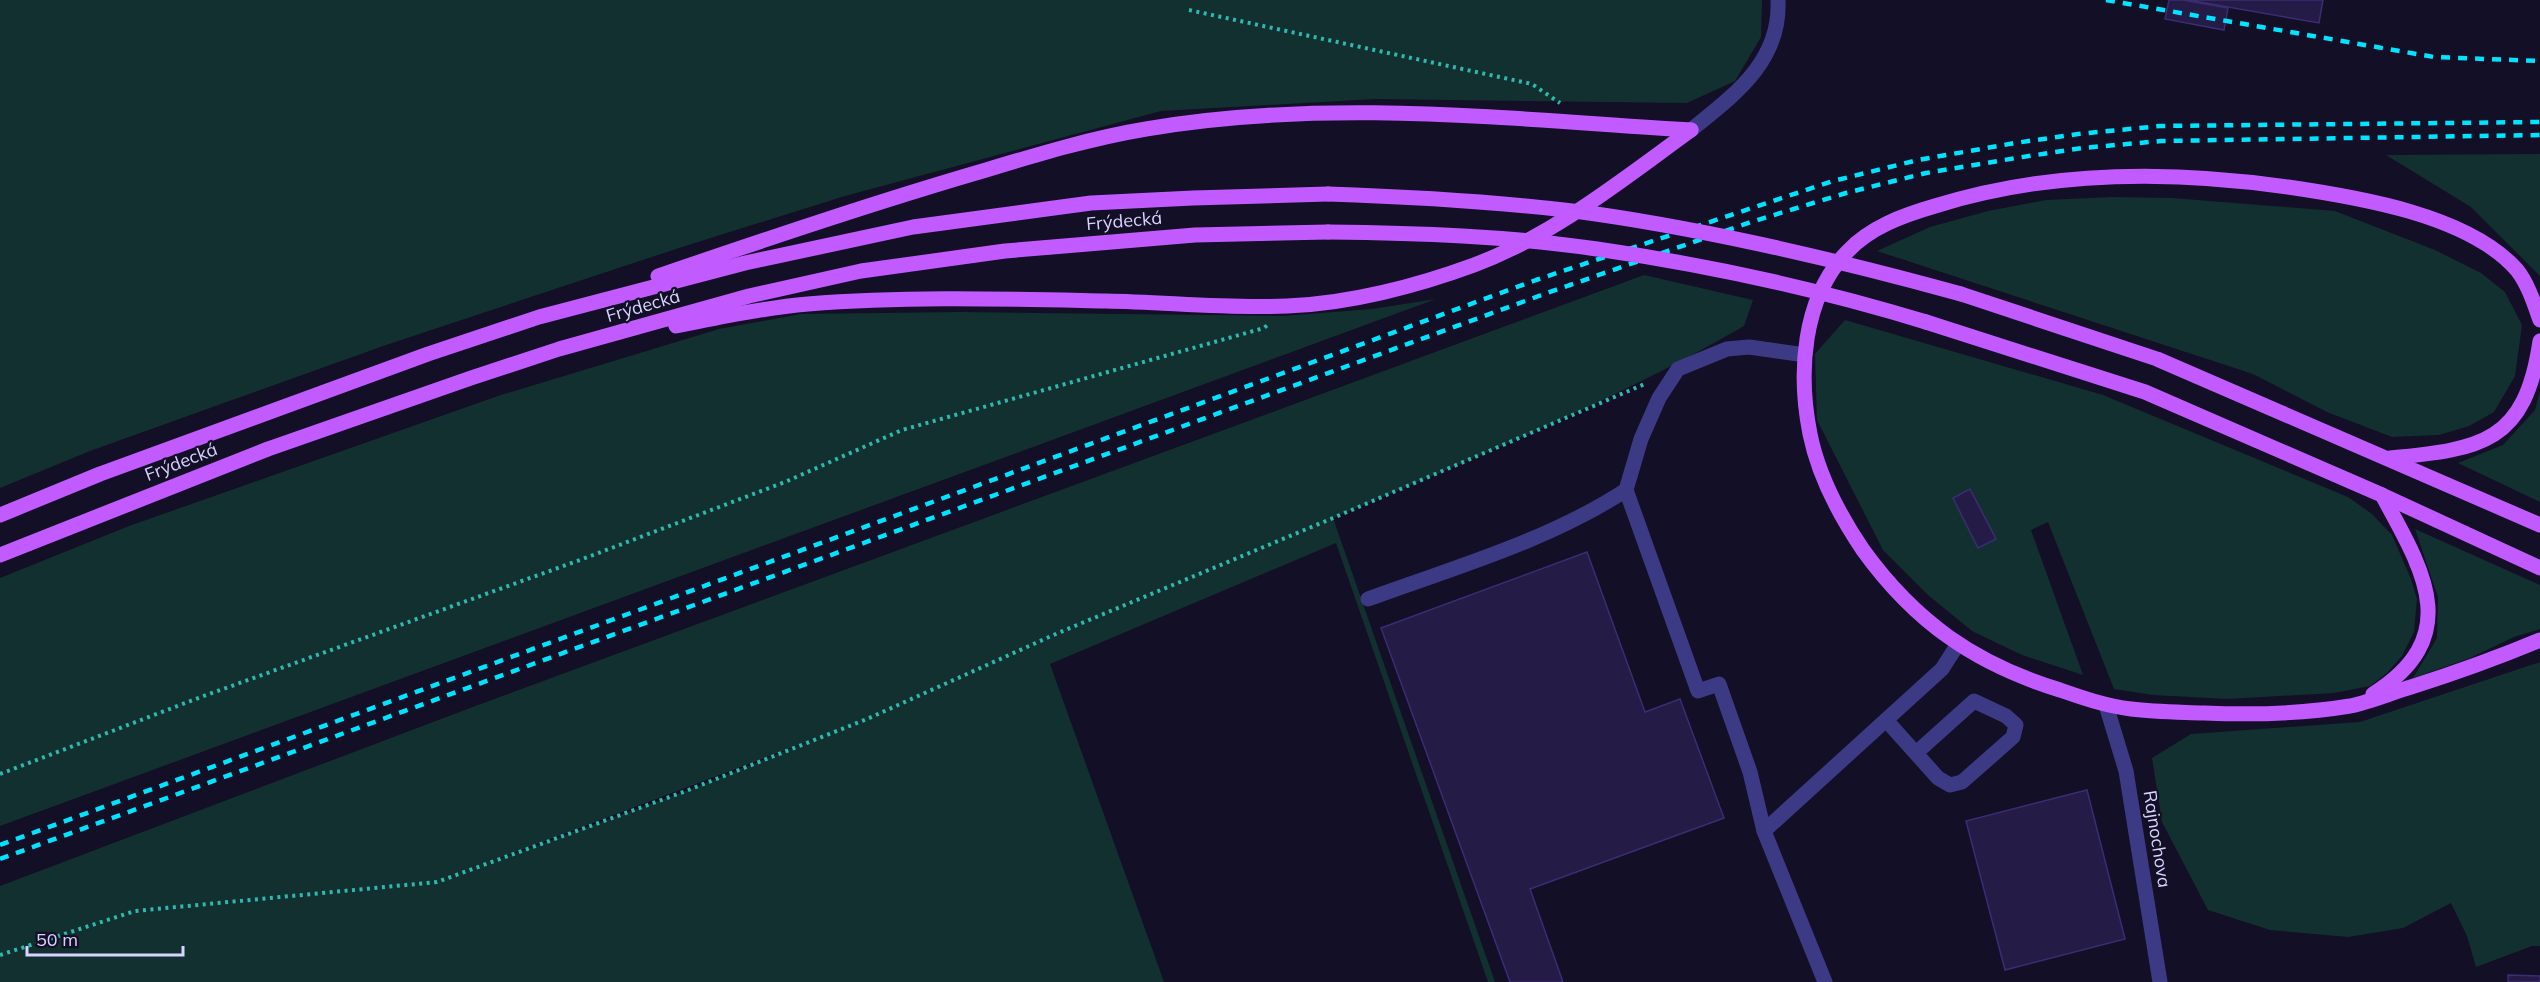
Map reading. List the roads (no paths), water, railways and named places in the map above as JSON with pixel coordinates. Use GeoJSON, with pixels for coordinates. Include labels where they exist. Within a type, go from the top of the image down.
{"type":"FeatureCollection","features":[{"type":"Feature","properties":{"kind":"main road"},"geometry":{"type":"LineString","coordinates":[[539,317],[883,200],[1063,147],[1144,129],[1230,118],[1333,113],[1439,114],[1691,130]]}},
{"type":"Feature","properties":{"kind":"main road"},"geometry":{"type":"LineString","coordinates":[[559,349],[725,316],[806,304],[915,299],[1288,306],[1313,304],[1425,281],[1477,264],[1530,240],[1613,186],[1691,130]]}},
{"type":"Feature","properties":{"kind":"main road"},"geometry":{"type":"LineString","coordinates":[[2540,320],[2524,280],[2508,262],[2468,235],[2408,211],[2338,195],[2252,182],[2187,177],[2090,177],[2034,183],[1973,195],[1903,216],[1876,230],[1849,249],[1829,276],[1812,317],[1805,355],[1805,393],[1812,441],[1823,474],[1855,538],[1892,587],[1912,609],[1958,644],[2016,675],[2106,705],[2178,712],[2247,714],[2297,712],[2356,705],[2482,664],[2540,640]]}},
{"type":"Feature","properties":{"kind":"main road","name":"Frýdecká"},"geometry":{"type":"LineString","coordinates":[[0,515],[100,474],[319,393],[539,317],[745,263],[913,227],[1091,203],[1328,194],[1466,200],[1597,214],[1794,250],[1961,294],[2157,359],[2540,525]]}},
{"type":"Feature","properties":{"kind":"main road","name":"Frýdecká"},"geometry":{"type":"LineString","coordinates":[[0,555],[268,449],[559,349],[749,296],[861,271],[1005,251],[1195,235],[1328,232],[1492,238],[1596,249],[1793,286],[1926,322],[2145,392],[2382,495],[2540,568]]}},
{"type":"Feature","properties":{"kind":"main road"},"geometry":{"type":"LineString","coordinates":[[2389,458],[2447,452],[2478,444],[2495,435],[2512,420],[2526,396],[2533,377],[2540,341]]}},
{"type":"Feature","properties":{"kind":"main road"},"geometry":{"type":"LineString","coordinates":[[2356,705],[2390,683],[2410,664],[2420,647],[2428,618],[2427,592],[2418,564],[2382,495]]}},
{"type":"Feature","properties":{"kind":"street"},"geometry":{"type":"LineString","coordinates":[[1691,130],[1738,92],[1759,68],[1776,31],[1778,0]]}},
{"type":"Feature","properties":{"kind":"street"},"geometry":{"type":"LineString","coordinates":[[1805,355],[1749,347],[1727,349],[1678,369],[1659,398],[1641,439],[1626,490],[1698,691],[1719,684],[1750,772],[1764,831],[1825,982]]}},
{"type":"Feature","properties":{"kind":"street"},"geometry":{"type":"LineString","coordinates":[[1368,599],[1561,527],[1593,512],[1626,490]]}},
{"type":"Feature","properties":{"kind":"street"},"geometry":{"type":"LineString","coordinates":[[1764,831],[1942,669],[1958,644]]}},
{"type":"Feature","properties":{"kind":"street"},"geometry":{"type":"LineString","coordinates":[[1886,720],[1942,782],[1950,785],[1958,784],[2013,736],[2016,725],[2006,716],[1974,701],[1916,753]]}},
{"type":"Feature","properties":{"kind":"street","name":"Rajnochova"},"geometry":{"type":"LineString","coordinates":[[2106,705],[2126,771],[2160,982]]}},
{"type":"Feature","properties":{"kind":"railway"},"geometry":{"type":"LineString","coordinates":[[2106,0],[2434,57],[2540,61]]}},
{"type":"Feature","properties":{"kind":"railway"},"geometry":{"type":"LineString","coordinates":[[0,845],[1536,280],[1833,181],[1918,160],[2015,143],[2160,126],[2540,122]]}},
{"type":"Feature","properties":{"kind":"railway"},"geometry":{"type":"LineString","coordinates":[[0,859],[1547,293],[1751,222],[1846,193],[1926,173],[2016,158],[2082,148],[2161,141],[2540,135]]}}]}
